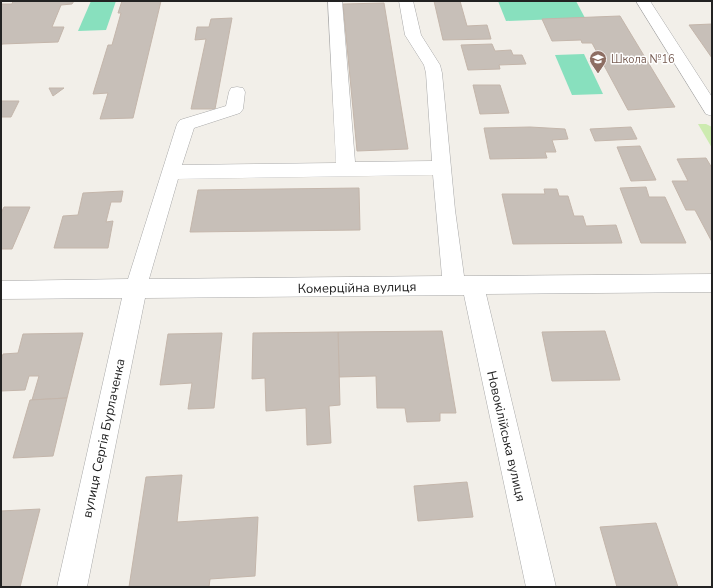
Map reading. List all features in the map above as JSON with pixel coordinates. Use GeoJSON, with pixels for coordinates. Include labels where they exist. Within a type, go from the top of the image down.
{"type":"FeatureCollection","features":[{"type":"Feature","properties":{"kind":"street"},"geometry":{"type":"LineString","coordinates":[[335,1],[346,169]]}},
{"type":"Feature","properties":{"kind":"street","name":"Новокілійська вулиця"},"geometry":{"type":"LineString","coordinates":[[406,1],[413,35],[432,66],[434,73],[442,168],[464,286],[541,587]]}},
{"type":"Feature","properties":{"kind":"street"},"geometry":{"type":"LineString","coordinates":[[643,1],[712,110]]}},
{"type":"Feature","properties":{"kind":"street","name":"вулиця Сергія Бурлаченка"},"geometry":{"type":"LineString","coordinates":[[72,587],[136,289],[144,258],[186,124],[234,109],[237,92]]}},
{"type":"Feature","properties":{"kind":"street"},"geometry":{"type":"LineString","coordinates":[[171,172],[442,168]]}},
{"type":"Feature","properties":{"kind":"street","name":"Комерційна вулиця"},"geometry":{"type":"LineString","coordinates":[[1,290],[712,283]]}},
{"type":"Feature","properties":{"kind":"green space"},"geometry":{"type":"Polygon","coordinates":[[[91,1],[116,1],[106,30],[78,31],[91,1]]]}},
{"type":"Feature","properties":{"kind":"green space"},"geometry":{"type":"Polygon","coordinates":[[[498,1],[576,1],[585,18],[506,21],[498,1]]]}},
{"type":"Feature","properties":{"kind":"green space"},"geometry":{"type":"Polygon","coordinates":[[[584,54],[603,94],[572,95],[555,55],[584,54]]]}},
{"type":"Feature","properties":{"kind":"green space"},"geometry":{"type":"Polygon","coordinates":[[[698,124],[706,124],[712,127],[712,148],[698,124]]]}},
{"type":"Feature","properties":{"kind":"building"},"geometry":{"type":"Polygon","coordinates":[[[13,1],[74,1],[72,4],[61,5],[52,27],[64,27],[58,42],[2,44],[1,47],[1,7],[2,4],[12,4],[13,1]]]}},
{"type":"Feature","properties":{"kind":"building"},"geometry":{"type":"Polygon","coordinates":[[[122,1],[161,1],[133,118],[100,119],[108,93],[93,94],[108,45],[112,45],[121,13],[118,13],[122,1]]]}},
{"type":"Feature","properties":{"kind":"building"},"geometry":{"type":"Polygon","coordinates":[[[434,1],[460,1],[467,26],[487,25],[491,39],[443,40],[434,1]]]}},
{"type":"Feature","properties":{"kind":"building"},"geometry":{"type":"Polygon","coordinates":[[[384,3],[408,149],[357,151],[343,4],[384,3]]]}},
{"type":"Feature","properties":{"kind":"building"},"geometry":{"type":"Polygon","coordinates":[[[620,16],[675,107],[628,110],[592,43],[582,43],[581,40],[552,41],[542,19],[620,16]]]}},
{"type":"Feature","properties":{"kind":"building"},"geometry":{"type":"Polygon","coordinates":[[[232,18],[215,109],[191,109],[206,39],[195,40],[197,27],[209,27],[211,19],[232,18]]]}},
{"type":"Feature","properties":{"kind":"building"},"geometry":{"type":"Polygon","coordinates":[[[712,24],[712,58],[689,25],[712,24]]]}},
{"type":"Feature","properties":{"kind":"building"},"geometry":{"type":"Polygon","coordinates":[[[492,44],[495,51],[511,50],[513,55],[522,55],[526,64],[499,65],[500,69],[468,70],[461,45],[492,44]]]}},
{"type":"Feature","properties":{"kind":"building"},"geometry":{"type":"Polygon","coordinates":[[[473,85],[500,85],[509,113],[480,114],[473,85]]]}},
{"type":"Feature","properties":{"kind":"building"},"geometry":{"type":"Polygon","coordinates":[[[49,88],[64,88],[53,96],[49,88]]]}},
{"type":"Feature","properties":{"kind":"building"},"geometry":{"type":"Polygon","coordinates":[[[1,101],[19,101],[11,117],[1,117],[1,101]]]}},
{"type":"Feature","properties":{"kind":"building"},"geometry":{"type":"Polygon","coordinates":[[[530,127],[565,129],[568,139],[552,140],[556,152],[545,152],[547,158],[490,159],[484,128],[530,127]]]}},
{"type":"Feature","properties":{"kind":"building"},"geometry":{"type":"Polygon","coordinates":[[[631,127],[637,139],[595,141],[590,129],[631,127]]]}},
{"type":"Feature","properties":{"kind":"building"},"geometry":{"type":"Polygon","coordinates":[[[640,146],[656,180],[631,181],[617,147],[640,146]]]}},
{"type":"Feature","properties":{"kind":"building"},"geometry":{"type":"Polygon","coordinates":[[[706,158],[712,168],[712,242],[695,210],[686,210],[672,181],[688,181],[677,159],[706,158]]]}},
{"type":"Feature","properties":{"kind":"building"},"geometry":{"type":"Polygon","coordinates":[[[646,187],[649,197],[665,197],[686,243],[641,243],[620,188],[646,187]]]}},
{"type":"Feature","properties":{"kind":"building"},"geometry":{"type":"Polygon","coordinates":[[[359,188],[360,230],[190,232],[198,190],[359,188]]]}},
{"type":"Feature","properties":{"kind":"building"},"geometry":{"type":"Polygon","coordinates":[[[544,189],[557,189],[559,196],[568,196],[574,216],[583,216],[586,226],[616,225],[622,243],[513,244],[502,194],[545,194],[544,189]]]}},
{"type":"Feature","properties":{"kind":"building"},"geometry":{"type":"Polygon","coordinates":[[[123,191],[121,202],[111,202],[106,222],[113,221],[108,248],[54,248],[63,216],[78,215],[83,193],[123,191]]]}},
{"type":"Feature","properties":{"kind":"building"},"geometry":{"type":"Polygon","coordinates":[[[4,207],[30,207],[12,249],[1,249],[1,213],[4,207]]]}},
{"type":"Feature","properties":{"kind":"building"},"geometry":{"type":"Polygon","coordinates":[[[442,331],[456,413],[440,413],[440,421],[407,422],[405,408],[377,408],[376,376],[339,377],[338,332],[442,331]]]}},
{"type":"Feature","properties":{"kind":"building"},"geometry":{"type":"Polygon","coordinates":[[[605,331],[620,380],[552,381],[542,332],[605,331]]]}},
{"type":"Feature","properties":{"kind":"building"},"geometry":{"type":"Polygon","coordinates":[[[338,332],[340,405],[329,406],[331,443],[307,445],[306,408],[266,411],[265,378],[252,379],[253,333],[338,332]]]}},
{"type":"Feature","properties":{"kind":"building"},"geometry":{"type":"Polygon","coordinates":[[[83,333],[67,398],[32,400],[39,376],[29,376],[25,390],[1,391],[1,361],[3,354],[18,353],[23,334],[83,333]]]}},
{"type":"Feature","properties":{"kind":"building"},"geometry":{"type":"Polygon","coordinates":[[[222,333],[214,408],[188,409],[192,383],[160,385],[168,334],[222,333]]]}},
{"type":"Feature","properties":{"kind":"building"},"geometry":{"type":"Polygon","coordinates":[[[67,398],[53,456],[13,458],[30,400],[67,398]]]}},
{"type":"Feature","properties":{"kind":"building"},"geometry":{"type":"Polygon","coordinates":[[[182,475],[177,522],[258,517],[255,576],[210,579],[209,587],[129,587],[146,477],[182,475]]]}},
{"type":"Feature","properties":{"kind":"building"},"geometry":{"type":"Polygon","coordinates":[[[467,482],[473,517],[418,521],[414,486],[467,482]]]}},
{"type":"Feature","properties":{"kind":"building"},"geometry":{"type":"Polygon","coordinates":[[[40,509],[20,587],[1,587],[1,511],[40,509]]]}},
{"type":"Feature","properties":{"kind":"building"},"geometry":{"type":"Polygon","coordinates":[[[656,523],[678,587],[617,587],[600,527],[656,523]]]}},
{"type":"Feature","properties":{"kind":"place","name":"Школа №16"},"geometry":{"type":"Point","coordinates":[598,74]}}]}
